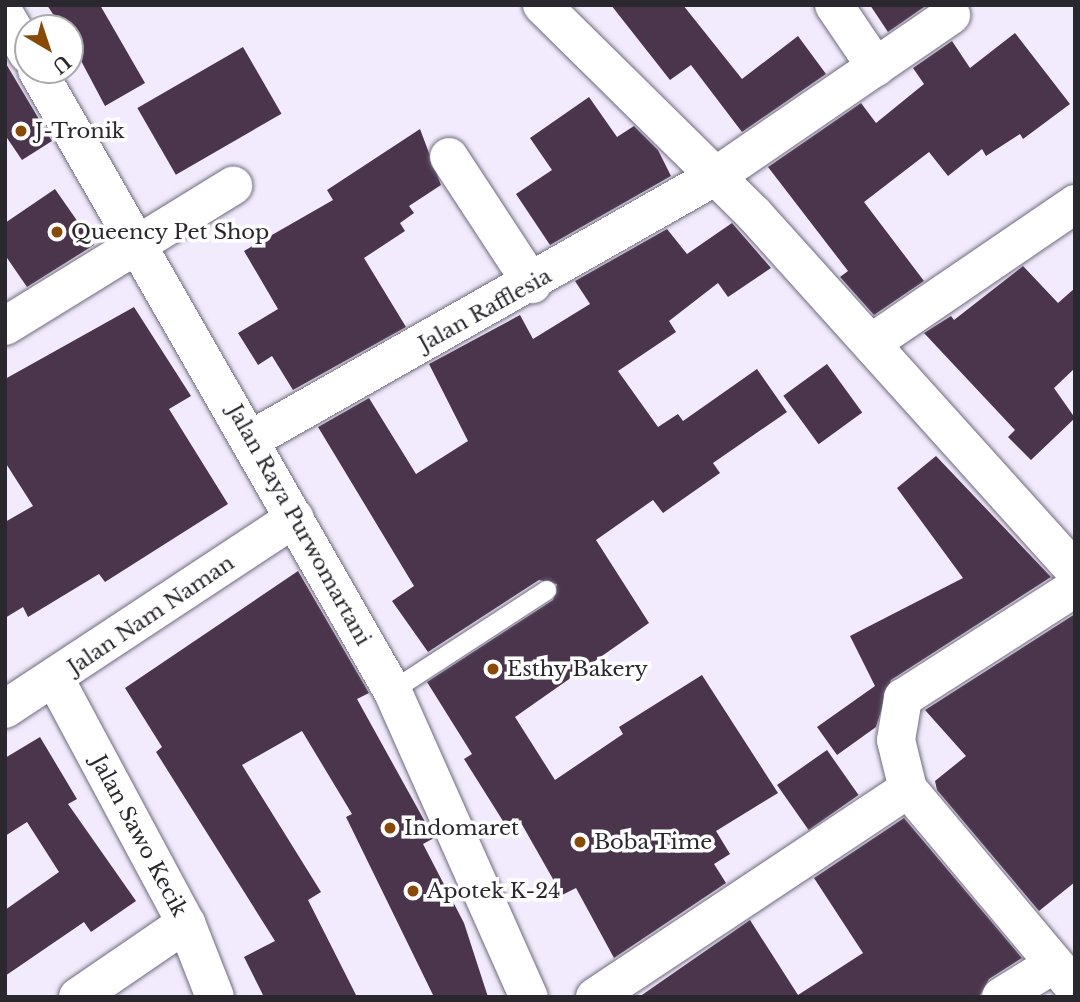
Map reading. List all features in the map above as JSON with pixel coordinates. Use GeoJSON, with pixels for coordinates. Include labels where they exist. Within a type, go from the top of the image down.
{"type":"FeatureCollection","features":[{"type":"Feature","properties":{"kind":"street"},"geometry":{"type":"LineString","coordinates":[[542,5],[716,176],[873,342],[1075,571]]}},
{"type":"Feature","properties":{"kind":"street"},"geometry":{"type":"LineString","coordinates":[[834,5],[876,67]]}},
{"type":"Feature","properties":{"kind":"street"},"geometry":{"type":"LineString","coordinates":[[5,15],[14,30]]}},
{"type":"Feature","properties":{"kind":"street","name":"Jalan Rafflesia"},"geometry":{"type":"LineString","coordinates":[[252,439],[532,284],[716,176],[951,15]]}},
{"type":"Feature","properties":{"kind":"street","name":"Jalan Raya Purwomartani"},"geometry":{"type":"LineString","coordinates":[[45,84],[252,439],[392,690],[530,997]]}},
{"type":"Feature","properties":{"kind":"street"},"geometry":{"type":"LineString","coordinates":[[449,157],[532,284]]}},
{"type":"Feature","properties":{"kind":"street"},"geometry":{"type":"LineString","coordinates":[[5,326],[233,186]]}},
{"type":"Feature","properties":{"kind":"street"},"geometry":{"type":"LineString","coordinates":[[873,342],[1075,204]]}},
{"type":"Feature","properties":{"kind":"street","name":"Jalan Nam Naman"},"geometry":{"type":"LineString","coordinates":[[5,709],[55,679],[295,518]]}},
{"type":"Feature","properties":{"kind":"street"},"geometry":{"type":"LineString","coordinates":[[1001,997],[1064,976],[908,789],[896,740],[903,698],[1075,588]]}},
{"type":"Feature","properties":{"kind":"street","name":"Jalan Sawo Kecik"},"geometry":{"type":"LineString","coordinates":[[55,679],[186,923],[215,997]]}},
{"type":"Feature","properties":{"kind":"street"},"geometry":{"type":"LineString","coordinates":[[594,997],[908,789]]}},
{"type":"Feature","properties":{"kind":"street"},"geometry":{"type":"LineString","coordinates":[[78,997],[186,923]]}},
{"type":"Feature","properties":{"kind":"lane"},"geometry":{"type":"LineString","coordinates":[[392,690],[546,590]]}},
{"type":"Feature","properties":{"kind":"building"},"geometry":{"type":"Polygon","coordinates":[[[47,5],[100,5],[145,83],[105,106],[84,66],[84,14],[53,14],[47,5]]]}},
{"type":"Feature","properties":{"kind":"building"},"geometry":{"type":"Polygon","coordinates":[[[611,5],[683,5],[742,79],[798,36],[826,74],[742,132],[691,65],[670,80],[611,5]]]}},
{"type":"Feature","properties":{"kind":"building"},"geometry":{"type":"Polygon","coordinates":[[[870,5],[927,5],[888,32],[870,5]]]}},
{"type":"Feature","properties":{"kind":"building"},"geometry":{"type":"Polygon","coordinates":[[[1015,33],[1070,104],[1023,139],[1020,134],[986,156],[982,149],[948,176],[929,152],[864,202],[924,281],[874,315],[840,277],[848,271],[768,167],[861,103],[876,123],[924,84],[913,68],[952,41],[970,68],[1015,33]]]}},
{"type":"Feature","properties":{"kind":"building"},"geometry":{"type":"Polygon","coordinates":[[[243,47],[282,114],[176,175],[137,108],[243,47]]]}},
{"type":"Feature","properties":{"kind":"building"},"geometry":{"type":"Polygon","coordinates":[[[5,62],[14,77],[14,84],[18,84],[52,141],[22,160],[5,135],[5,62]]]}},
{"type":"Feature","properties":{"kind":"building"},"geometry":{"type":"Polygon","coordinates":[[[589,97],[617,137],[634,126],[658,150],[671,176],[550,245],[516,194],[552,170],[530,138],[589,97]]]}},
{"type":"Feature","properties":{"kind":"building"},"geometry":{"type":"Polygon","coordinates":[[[420,129],[441,185],[409,206],[414,213],[400,223],[405,231],[364,258],[406,327],[293,390],[272,356],[258,365],[238,333],[278,309],[244,251],[333,200],[327,190],[420,129]]]}},
{"type":"Feature","properties":{"kind":"building"},"geometry":{"type":"Polygon","coordinates":[[[55,189],[94,245],[27,287],[5,255],[5,223],[55,189]]]}},
{"type":"Feature","properties":{"kind":"building"},"geometry":{"type":"Polygon","coordinates":[[[732,223],[771,268],[728,297],[718,283],[669,321],[676,332],[618,371],[658,427],[678,414],[683,421],[757,369],[787,412],[713,463],[720,473],[663,513],[653,500],[596,540],[649,623],[515,717],[555,780],[623,734],[619,727],[702,675],[778,793],[716,831],[730,854],[714,864],[726,883],[614,958],[576,888],[562,895],[520,821],[508,829],[464,759],[472,754],[427,682],[553,600],[557,584],[539,580],[428,652],[392,601],[414,586],[318,427],[369,398],[416,474],[468,441],[429,364],[520,315],[533,339],[590,304],[575,281],[667,229],[687,254],[732,223]]]}},
{"type":"Feature","properties":{"kind":"building"},"geometry":{"type":"Polygon","coordinates":[[[1023,266],[1058,303],[1075,288],[1075,368],[1054,388],[1075,418],[1031,460],[1008,437],[1015,430],[924,333],[951,316],[954,320],[1023,266]]]}},
{"type":"Feature","properties":{"kind":"building"},"geometry":{"type":"Polygon","coordinates":[[[134,307],[191,396],[169,409],[228,504],[105,582],[99,574],[28,617],[23,607],[5,618],[5,522],[33,506],[5,462],[5,379],[134,307]]]}},
{"type":"Feature","properties":{"kind":"building"},"geometry":{"type":"Polygon","coordinates":[[[827,364],[862,413],[819,444],[783,396],[827,364]]]}},
{"type":"Feature","properties":{"kind":"building"},"geometry":{"type":"Polygon","coordinates":[[[936,456],[1051,577],[891,680],[876,727],[837,755],[817,727],[875,686],[850,636],[963,578],[897,488],[936,456]]]}},
{"type":"Feature","properties":{"kind":"building"},"geometry":{"type":"Polygon","coordinates":[[[298,571],[369,693],[357,699],[434,838],[423,844],[464,923],[488,997],[434,997],[346,817],[352,814],[302,731],[242,765],[321,892],[308,900],[357,997],[264,997],[244,957],[275,941],[156,752],[162,747],[125,688],[298,571]]]}},
{"type":"Feature","properties":{"kind":"building"},"geometry":{"type":"Polygon","coordinates":[[[1075,614],[1075,882],[1039,911],[937,790],[935,781],[966,756],[925,710],[1075,614]]]}},
{"type":"Feature","properties":{"kind":"building"},"geometry":{"type":"Polygon","coordinates":[[[40,737],[77,799],[68,804],[136,901],[91,932],[84,922],[5,976],[5,910],[59,872],[27,822],[5,836],[5,758],[40,737]]]}},
{"type":"Feature","properties":{"kind":"building"},"geometry":{"type":"Polygon","coordinates":[[[827,750],[859,795],[809,830],[777,785],[827,750]]]}},
{"type":"Feature","properties":{"kind":"building"},"geometry":{"type":"Polygon","coordinates":[[[904,818],[1022,958],[989,979],[979,997],[639,997],[750,920],[798,995],[863,953],[814,878],[904,818]]]}},
{"type":"Feature","properties":{"kind":"place","name":"J-Tronik"},"geometry":{"type":"Point","coordinates":[21,131]}},
{"type":"Feature","properties":{"kind":"place","name":"Queency Pet Shop"},"geometry":{"type":"Point","coordinates":[57,232]}},
{"type":"Feature","properties":{"kind":"place","name":"Esthy Bakery"},"geometry":{"type":"Point","coordinates":[493,669]}},
{"type":"Feature","properties":{"kind":"place","name":"Indomaret"},"geometry":{"type":"Point","coordinates":[390,828]}},
{"type":"Feature","properties":{"kind":"place","name":"Boba Time"},"geometry":{"type":"Point","coordinates":[580,842]}},
{"type":"Feature","properties":{"kind":"place","name":"Apotek K-24"},"geometry":{"type":"Point","coordinates":[413,891]}}]}
